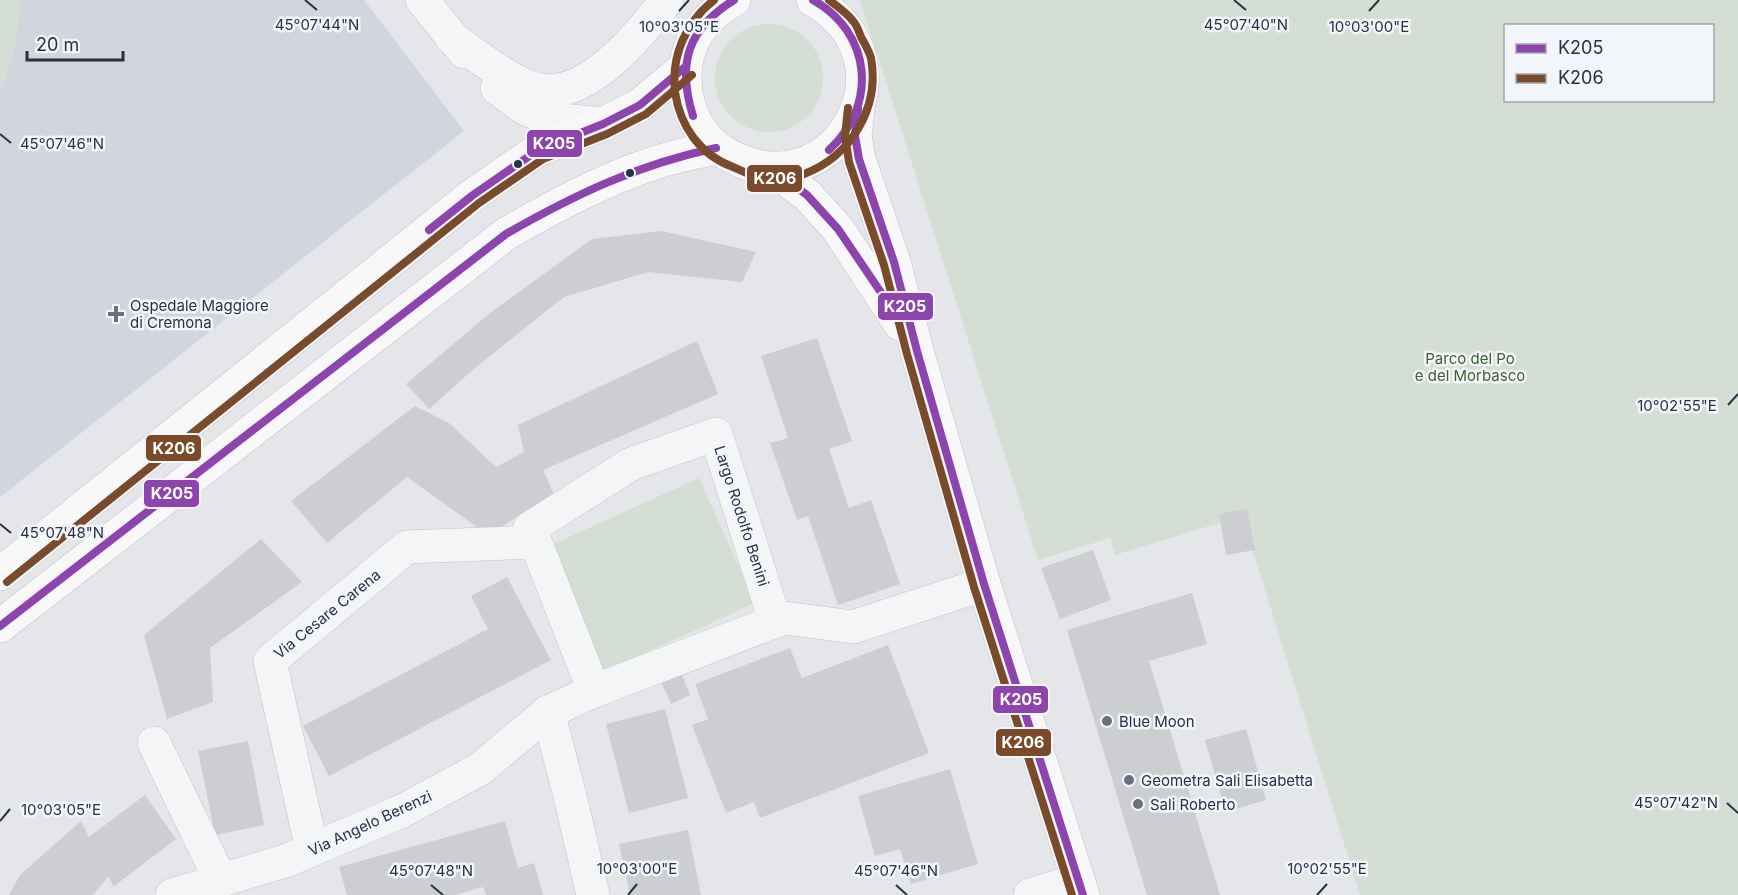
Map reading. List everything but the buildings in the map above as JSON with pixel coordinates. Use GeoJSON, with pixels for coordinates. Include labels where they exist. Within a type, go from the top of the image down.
{"type":"FeatureCollection","features":[{"type":"Feature","properties":{"kind":"main road"},"geometry":{"type":"LineString","coordinates":[[813,0],[830,9],[848,30],[860,55],[863,82],[855,136],[859,159],[894,262],[917,351],[984,584],[1080,888]]}},
{"type":"Feature","properties":{"kind":"main road"},"geometry":{"type":"LineString","coordinates":[[725,2],[703,24],[691,44],[685,67],[686,97],[696,125],[716,148],[742,163],[772,169],[800,165],[825,153],[845,134],[858,109]]}},
{"type":"Feature","properties":{"kind":"main road"},"geometry":{"type":"LineString","coordinates":[[0,574],[473,195],[538,150],[603,124],[640,105],[685,67]]}},
{"type":"Feature","properties":{"kind":"main road"},"geometry":{"type":"LineString","coordinates":[[0,626],[506,234],[549,209],[604,182],[659,161],[716,148]]}},
{"type":"Feature","properties":{"kind":"main road"},"geometry":{"type":"LineString","coordinates":[[772,169],[807,195],[838,229],[917,351]]}},
{"type":"Feature","properties":{"kind":"street"},"geometry":{"type":"LineString","coordinates":[[422,0],[450,37],[496,86],[524,108],[550,119],[603,124]]}},
{"type":"Feature","properties":{"kind":"street"},"geometry":{"type":"LineString","coordinates":[[450,37],[517,81],[541,90],[561,90],[579,84],[629,45],[667,0]]}},
{"type":"Feature","properties":{"kind":"street","name":"Largo Rodolfo Benini"},"geometry":{"type":"LineString","coordinates":[[536,542],[530,528],[631,464],[716,434],[775,621]]}},
{"type":"Feature","properties":{"kind":"street"},"geometry":{"type":"LineString","coordinates":[[536,542],[594,691]]}},
{"type":"Feature","properties":{"kind":"street","name":"Via Cesare Carena"},"geometry":{"type":"LineString","coordinates":[[312,850],[270,661],[407,548],[536,542]]}},
{"type":"Feature","properties":{"kind":"street"},"geometry":{"type":"LineString","coordinates":[[593,895],[548,712],[594,691],[784,618],[853,627],[984,584]]}},
{"type":"Feature","properties":{"kind":"street","name":"Via Angelo Berenzi"},"geometry":{"type":"LineString","coordinates":[[172,895],[288,860],[402,812],[480,769],[548,712]]}},
{"type":"Feature","properties":{"kind":"street"},"geometry":{"type":"LineString","coordinates":[[154,743],[221,880]]}},
{"type":"Feature","properties":{"kind":"street"},"geometry":{"type":"LineString","coordinates":[[1030,895],[1080,888]]}},
{"type":"Feature","properties":{"kind":"shaded area","name":"Ospedale Maggiore di Cremona"},"geometry":{"type":"Polygon","coordinates":[[[0,0],[364,0],[464,131],[0,497],[0,0]]]}},
{"type":"Feature","properties":{"kind":"green space"},"geometry":{"type":"Polygon","coordinates":[[[0,0],[21,1],[15,47],[0,90],[0,0]]]}},
{"type":"Feature","properties":{"kind":"green space","name":"Parco del Po e del Morbasco"},"geometry":{"type":"Polygon","coordinates":[[[860,0],[1738,0],[1738,895],[1360,895],[1242,516],[1115,555],[1110,538],[1038,560],[860,0]]]}},
{"type":"Feature","properties":{"kind":"green space"},"geometry":{"type":"Polygon","coordinates":[[[769,24],[790,29],[807,40],[818,57],[823,78],[818,99],[807,116],[790,127],[769,132],[748,127],[731,116],[720,99],[715,78],[720,57],[731,40],[748,29],[769,24]]]}},
{"type":"Feature","properties":{"kind":"green space"},"geometry":{"type":"Polygon","coordinates":[[[699,478],[755,603],[603,672],[547,547],[699,478]]]}},
{"type":"Feature","properties":{"kind":"transit line","name":"K206"},"geometry":{"type":"LineString","coordinates":[[714,0],[696,18],[682,40],[674,78],[678,104],[687,128],[701,147],[721,162],[763,178],[800,175],[821,166],[848,143],[866,112],[873,77],[871,58],[854,23],[845,12],[829,0]]}},
{"type":"Feature","properties":{"kind":"transit line","name":"K205"},"geometry":{"type":"LineString","coordinates":[[693,116],[686,80],[690,49],[706,23],[734,0]]}},
{"type":"Feature","properties":{"kind":"transit line","name":"K205"},"geometry":{"type":"LineString","coordinates":[[813,0],[833,14],[847,31],[857,50],[862,70],[861,91],[855,112],[845,132],[829,150]]}},
{"type":"Feature","properties":{"kind":"transit line","name":"K205"},"geometry":{"type":"LineString","coordinates":[[429,230],[473,195],[538,150],[603,124],[640,105],[685,67]]}},
{"type":"Feature","properties":{"kind":"transit line","name":"K206"},"geometry":{"type":"LineString","coordinates":[[7,582],[479,203],[543,159],[607,134],[646,114],[692,75]]}},
{"type":"Feature","properties":{"kind":"transit line","name":"K206"},"geometry":{"type":"LineString","coordinates":[[848,108],[845,136],[849,162],[884,265],[907,354],[974,587],[1072,895]]}},
{"type":"Feature","properties":{"kind":"transit line","name":"K205"},"geometry":{"type":"LineString","coordinates":[[858,109],[855,136],[859,159],[894,262],[917,351],[984,584],[1083,895]]}},
{"type":"Feature","properties":{"kind":"transit line","name":"K205"},"geometry":{"type":"LineString","coordinates":[[0,626],[506,234],[608,182],[660,163],[716,148]]}},
{"type":"Feature","properties":{"kind":"transit line","name":"K205"},"geometry":{"type":"LineString","coordinates":[[772,169],[807,195],[838,229],[882,294]]}},
{"type":"Feature","properties":{"kind":"place","name":"Ospedale Maggiore di Cremona"},"geometry":{"type":"Point","coordinates":[116,314]}},
{"type":"Feature","properties":{"kind":"place","name":"Blue Moon"},"geometry":{"type":"Point","coordinates":[1107,721]}},
{"type":"Feature","properties":{"kind":"place","name":"Geometra Sali Elisabetta"},"geometry":{"type":"Point","coordinates":[1129,780]}},
{"type":"Feature","properties":{"kind":"place","name":"Sali Roberto"},"geometry":{"type":"Point","coordinates":[1138,804]}}]}
